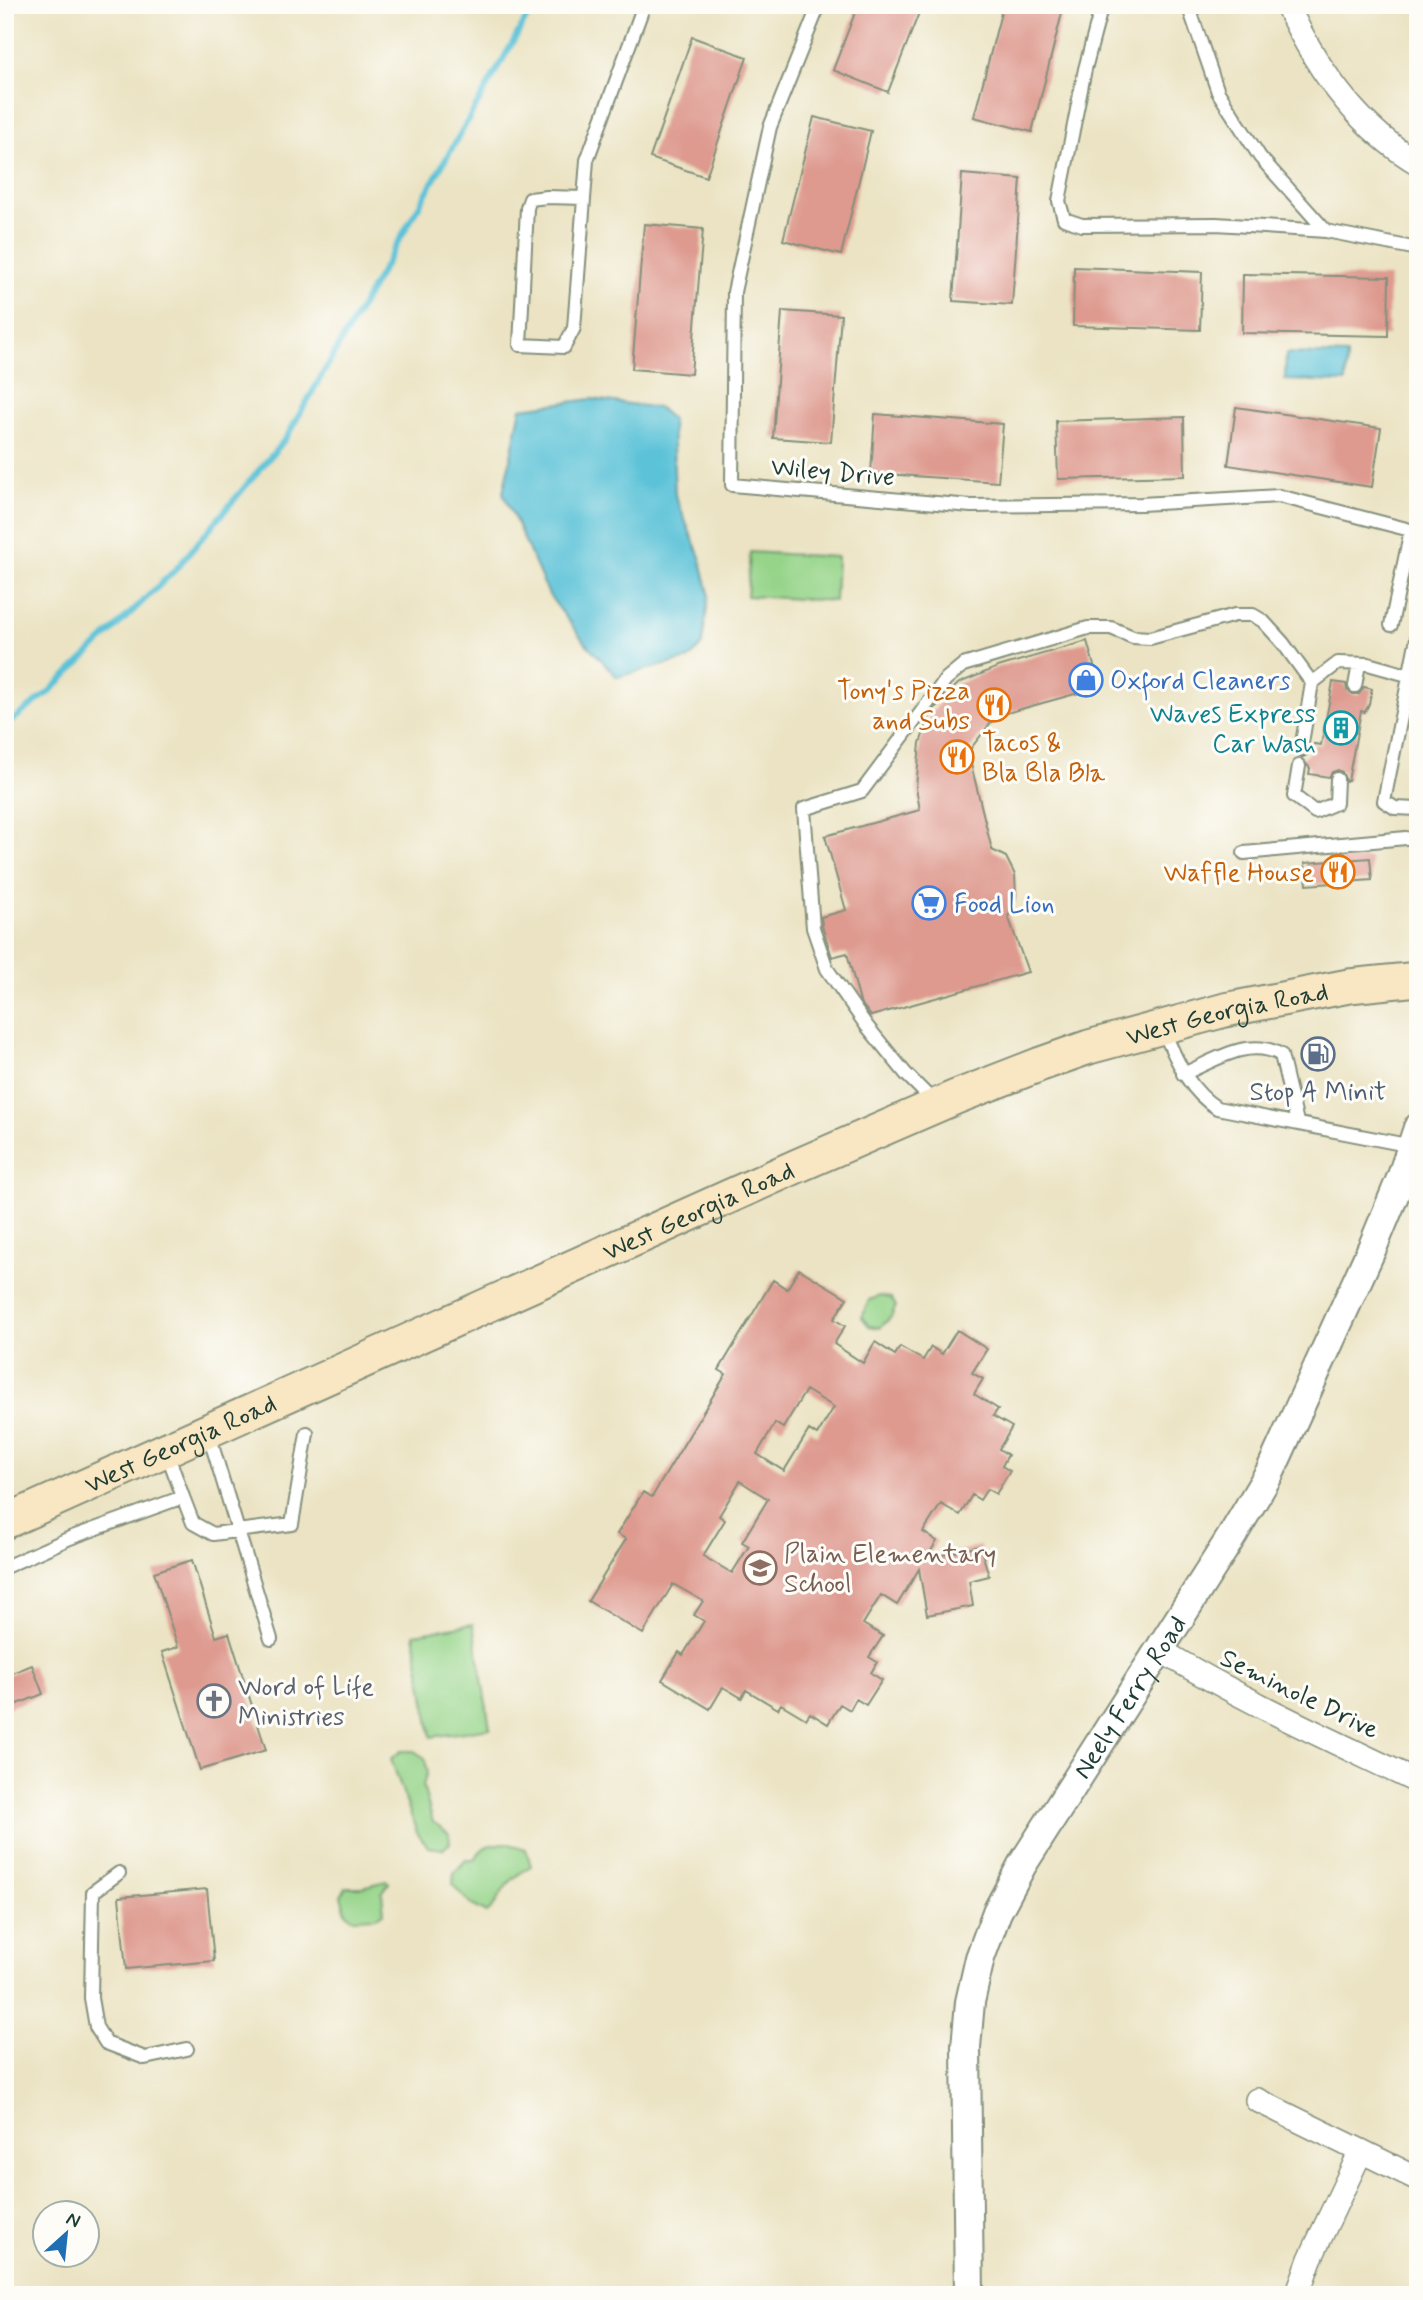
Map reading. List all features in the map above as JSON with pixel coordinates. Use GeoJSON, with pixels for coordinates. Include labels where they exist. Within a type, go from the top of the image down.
{"type":"FeatureCollection","features":[{"type":"Feature","properties":{"kind":"main road","name":"West Georgia Road"},"geometry":{"type":"LineString","coordinates":[[5,1522],[937,1105],[1089,1047],[1161,1026],[1225,1010],[1349,986],[1418,979]]}},
{"type":"Feature","properties":{"kind":"street"},"geometry":{"type":"LineString","coordinates":[[1287,5],[1303,40],[1325,75],[1349,105],[1380,135],[1418,163]]}},
{"type":"Feature","properties":{"kind":"street","name":"Neely Ferry Road"},"geometry":{"type":"LineString","coordinates":[[969,2295],[966,2047],[970,2002],[980,1958],[997,1912],[1022,1864],[1160,1650],[1270,1472],[1373,1246],[1415,1137]]}},
{"type":"Feature","properties":{"kind":"street","name":"Seminole Drive"},"geometry":{"type":"LineString","coordinates":[[1160,1650],[1268,1709],[1418,1782]]}},
{"type":"Feature","properties":{"kind":"street"},"geometry":{"type":"LineString","coordinates":[[1257,2100],[1418,2179]]}},
{"type":"Feature","properties":{"kind":"street"},"geometry":{"type":"LineString","coordinates":[[1297,2295],[1310,2259],[1361,2151]]}},
{"type":"Feature","properties":{"kind":"lane"},"geometry":{"type":"LineString","coordinates":[[584,198],[530,199],[527,208],[520,345],[564,347],[574,328],[587,160],[644,5]]}},
{"type":"Feature","properties":{"kind":"lane","name":"Wiley Drive"},"geometry":{"type":"LineString","coordinates":[[819,5],[770,127],[734,292],[732,485],[971,506],[1141,504],[1279,496],[1415,531]]}},
{"type":"Feature","properties":{"kind":"lane"},"geometry":{"type":"LineString","coordinates":[[1102,5],[1085,69],[1059,201],[1064,219],[1082,225],[1216,224],[1325,231],[1418,249]]}},
{"type":"Feature","properties":{"kind":"lane"},"geometry":{"type":"LineString","coordinates":[[1188,5],[1218,92],[1260,157],[1325,231]]}},
{"type":"Feature","properties":{"kind":"lane"},"geometry":{"type":"LineString","coordinates":[[1391,625],[1415,531]]}},
{"type":"Feature","properties":{"kind":"lane"},"geometry":{"type":"LineString","coordinates":[[937,1105],[906,1074],[866,1025],[827,969],[813,928],[804,809],[862,790],[946,678],[963,665],[1088,628],[1111,628],[1133,637],[1150,638],[1235,615],[1253,615],[1263,621],[1283,643],[1311,683],[1301,749]]}},
{"type":"Feature","properties":{"kind":"lane"},"geometry":{"type":"LineString","coordinates":[[1418,633],[1413,677],[1384,801],[1395,808],[1418,809]]}},
{"type":"Feature","properties":{"kind":"lane"},"geometry":{"type":"LineString","coordinates":[[1311,683],[1338,663],[1368,664],[1413,677]]}},
{"type":"Feature","properties":{"kind":"lane"},"geometry":{"type":"LineString","coordinates":[[1355,686],[1359,664]]}},
{"type":"Feature","properties":{"kind":"lane"},"geometry":{"type":"LineString","coordinates":[[1299,766],[1294,796],[1315,812],[1336,803],[1337,779]]}},
{"type":"Feature","properties":{"kind":"lane"},"geometry":{"type":"LineString","coordinates":[[1244,853],[1406,838]]}},
{"type":"Feature","properties":{"kind":"lane"},"geometry":{"type":"LineString","coordinates":[[1161,1026],[1183,1074],[1206,1101],[1217,1108],[1297,1122],[1415,1137]]}},
{"type":"Feature","properties":{"kind":"lane"},"geometry":{"type":"LineString","coordinates":[[1183,1074],[1243,1048],[1270,1049],[1281,1055],[1297,1122]]}},
{"type":"Feature","properties":{"kind":"lane"},"geometry":{"type":"LineString","coordinates":[[208,1431],[271,1639]]}},
{"type":"Feature","properties":{"kind":"lane"},"geometry":{"type":"LineString","coordinates":[[166,1450],[193,1522],[213,1534],[238,1532],[292,1524],[307,1433]]}},
{"type":"Feature","properties":{"kind":"lane"},"geometry":{"type":"LineString","coordinates":[[5,1567],[69,1538],[183,1497]]}},
{"type":"Feature","properties":{"kind":"lane"},"geometry":{"type":"LineString","coordinates":[[119,1873],[93,1892],[90,1939],[91,1998],[96,2027],[106,2043],[145,2058],[187,2049]]}},
{"type":"Feature","properties":{"kind":"green space"},"geometry":{"type":"Polygon","coordinates":[[[750,552],[837,557],[835,601],[747,596],[750,552]]]}},
{"type":"Feature","properties":{"kind":"green space"},"geometry":{"type":"Polygon","coordinates":[[[880,1296],[891,1298],[896,1306],[891,1317],[880,1328],[869,1326],[862,1317],[869,1300],[880,1296]]]}},
{"type":"Feature","properties":{"kind":"green space"},"geometry":{"type":"Polygon","coordinates":[[[473,1624],[490,1728],[431,1737],[414,1634],[473,1624]]]}},
{"type":"Feature","properties":{"kind":"green space"},"geometry":{"type":"Polygon","coordinates":[[[401,1751],[414,1751],[425,1758],[427,1772],[423,1786],[433,1822],[449,1833],[450,1843],[443,1849],[428,1847],[417,1832],[391,1759],[401,1751]]]}},
{"type":"Feature","properties":{"kind":"green space"},"geometry":{"type":"Polygon","coordinates":[[[506,1843],[526,1849],[531,1866],[510,1882],[487,1913],[470,1904],[453,1885],[454,1873],[466,1860],[475,1860],[487,1846],[506,1843]]]}},
{"type":"Feature","properties":{"kind":"green space"},"geometry":{"type":"Polygon","coordinates":[[[386,1881],[389,1883],[382,1893],[384,1913],[376,1917],[352,1918],[346,1912],[341,1896],[346,1887],[363,1887],[386,1881]]]}},
{"type":"Feature","properties":{"kind":"water"},"geometry":{"type":"Polygon","coordinates":[[[1286,353],[1347,355],[1346,382],[1285,380],[1286,353]]]}},
{"type":"Feature","properties":{"kind":"water"},"geometry":{"type":"Polygon","coordinates":[[[592,399],[659,408],[672,420],[675,495],[700,557],[709,593],[702,645],[689,659],[617,677],[583,640],[549,595],[503,493],[521,408],[592,399]]]}},
{"type":"Feature","properties":{"kind":"building"},"geometry":{"type":"Polygon","coordinates":[[[858,5],[922,5],[888,92],[833,70],[858,5]]]}},
{"type":"Feature","properties":{"kind":"building"},"geometry":{"type":"Polygon","coordinates":[[[1003,5],[1064,5],[1032,132],[974,117],[1003,5]]]}},
{"type":"Feature","properties":{"kind":"building"},"geometry":{"type":"Polygon","coordinates":[[[692,37],[747,57],[706,177],[650,158],[692,37]]]}},
{"type":"Feature","properties":{"kind":"building"},"geometry":{"type":"Polygon","coordinates":[[[814,117],[871,131],[841,255],[783,240],[814,117]]]}},
{"type":"Feature","properties":{"kind":"building"},"geometry":{"type":"Polygon","coordinates":[[[962,174],[1021,179],[1012,305],[953,301],[962,174]]]}},
{"type":"Feature","properties":{"kind":"building"},"geometry":{"type":"Polygon","coordinates":[[[644,224],[703,229],[691,374],[632,369],[644,224]]]}},
{"type":"Feature","properties":{"kind":"building"},"geometry":{"type":"Polygon","coordinates":[[[1074,267],[1202,272],[1200,330],[1073,326],[1074,267]]]}},
{"type":"Feature","properties":{"kind":"building"},"geometry":{"type":"Polygon","coordinates":[[[1243,274],[1389,277],[1388,336],[1242,333],[1243,274]]]}},
{"type":"Feature","properties":{"kind":"building"},"geometry":{"type":"Polygon","coordinates":[[[782,311],[841,315],[831,442],[773,438],[782,311]]]}},
{"type":"Feature","properties":{"kind":"building"},"geometry":{"type":"Polygon","coordinates":[[[1236,407],[1381,428],[1372,487],[1228,465],[1236,407]]]}},
{"type":"Feature","properties":{"kind":"building"},"geometry":{"type":"Polygon","coordinates":[[[875,414],[1003,424],[998,482],[871,473],[875,414]]]}},
{"type":"Feature","properties":{"kind":"building"},"geometry":{"type":"Polygon","coordinates":[[[1184,417],[1185,476],[1058,479],[1056,421],[1184,417]]]}},
{"type":"Feature","properties":{"kind":"building","name":"Food Lion"},"geometry":{"type":"Polygon","coordinates":[[[1087,641],[1100,687],[996,716],[968,752],[992,850],[1006,857],[1015,875],[1016,896],[1008,916],[1028,972],[871,1016],[860,1002],[847,953],[832,957],[822,926],[821,917],[846,910],[825,836],[920,810],[916,788],[920,743],[931,713],[959,683],[998,667],[1087,641]]]}},
{"type":"Feature","properties":{"kind":"building","name":"Waves Express Car Wash"},"geometry":{"type":"Polygon","coordinates":[[[1333,682],[1346,684],[1347,690],[1353,694],[1359,694],[1364,687],[1372,689],[1365,712],[1361,711],[1348,781],[1338,770],[1332,772],[1329,777],[1309,774],[1310,768],[1301,758],[1309,751],[1313,752],[1314,744],[1321,745],[1333,682]]]}},
{"type":"Feature","properties":{"kind":"building","name":"Waffle House"},"geometry":{"type":"Polygon","coordinates":[[[1370,858],[1372,880],[1307,885],[1305,863],[1370,858]]]}},
{"type":"Feature","properties":{"kind":"building"},"geometry":{"type":"Polygon","coordinates":[[[799,1269],[847,1298],[834,1319],[845,1326],[834,1344],[863,1363],[875,1342],[895,1355],[900,1347],[923,1360],[931,1347],[942,1354],[957,1330],[987,1349],[972,1373],[983,1379],[974,1394],[998,1409],[993,1416],[1012,1427],[999,1449],[1008,1455],[1002,1466],[1010,1471],[996,1494],[987,1489],[980,1500],[972,1495],[960,1515],[941,1504],[923,1532],[937,1541],[926,1559],[980,1546],[989,1576],[969,1581],[973,1606],[927,1615],[919,1569],[897,1605],[881,1595],[863,1624],[883,1636],[869,1657],[877,1662],[871,1673],[882,1680],[866,1705],[856,1699],[850,1710],[840,1704],[828,1724],[810,1713],[806,1719],[781,1704],[778,1709],[746,1690],[742,1698],[723,1687],[710,1709],[662,1680],[679,1652],[683,1655],[704,1621],[694,1615],[703,1601],[673,1584],[643,1634],[588,1601],[626,1539],[617,1534],[643,1492],[652,1497],[726,1374],[719,1370],[773,1280],[787,1289],[799,1269]],[[806,1390],[783,1428],[775,1423],[757,1454],[784,1471],[809,1430],[817,1435],[834,1407],[806,1390]],[[740,1481],[719,1516],[725,1520],[703,1556],[732,1573],[749,1546],[742,1542],[768,1499],[740,1481]]]}},
{"type":"Feature","properties":{"kind":"building","name":"Word of Life Ministries"},"geometry":{"type":"Polygon","coordinates":[[[192,1560],[216,1637],[229,1633],[266,1750],[200,1770],[162,1652],[178,1647],[154,1572],[192,1560]]]}},
{"type":"Feature","properties":{"kind":"building"},"geometry":{"type":"Polygon","coordinates":[[[32,1665],[43,1694],[5,1709],[5,1676],[32,1665]]]}},
{"type":"Feature","properties":{"kind":"building"},"geometry":{"type":"Polygon","coordinates":[[[207,1889],[214,1961],[126,1969],[119,1897],[207,1889]]]}},
{"type":"Feature","properties":{"kind":"waterway"},"geometry":{"type":"LineString","coordinates":[[5,726],[49,692],[175,570],[286,438],[534,5]]}},
{"type":"Feature","properties":{"kind":"place","name":"Oxford Cleaners"},"geometry":{"type":"Point","coordinates":[1086,680]}},
{"type":"Feature","properties":{"kind":"place","name":"Tony's Pizza and Subs"},"geometry":{"type":"Point","coordinates":[994,705]}},
{"type":"Feature","properties":{"kind":"place","name":"Waves Express Car Wash"},"geometry":{"type":"Point","coordinates":[1341,728]}},
{"type":"Feature","properties":{"kind":"place","name":"Tacos & Bla Bla Bla"},"geometry":{"type":"Point","coordinates":[957,757]}},
{"type":"Feature","properties":{"kind":"place","name":"Waffle House"},"geometry":{"type":"Point","coordinates":[1338,872]}},
{"type":"Feature","properties":{"kind":"place","name":"Food Lion"},"geometry":{"type":"Point","coordinates":[929,903]}},
{"type":"Feature","properties":{"kind":"place","name":"Stop A Minit"},"geometry":{"type":"Point","coordinates":[1318,1054]}},
{"type":"Feature","properties":{"kind":"place","name":"Plain Elementary School"},"geometry":{"type":"Point","coordinates":[760,1568]}},
{"type":"Feature","properties":{"kind":"place","name":"Word of Life Ministries"},"geometry":{"type":"Point","coordinates":[214,1701]}}]}
